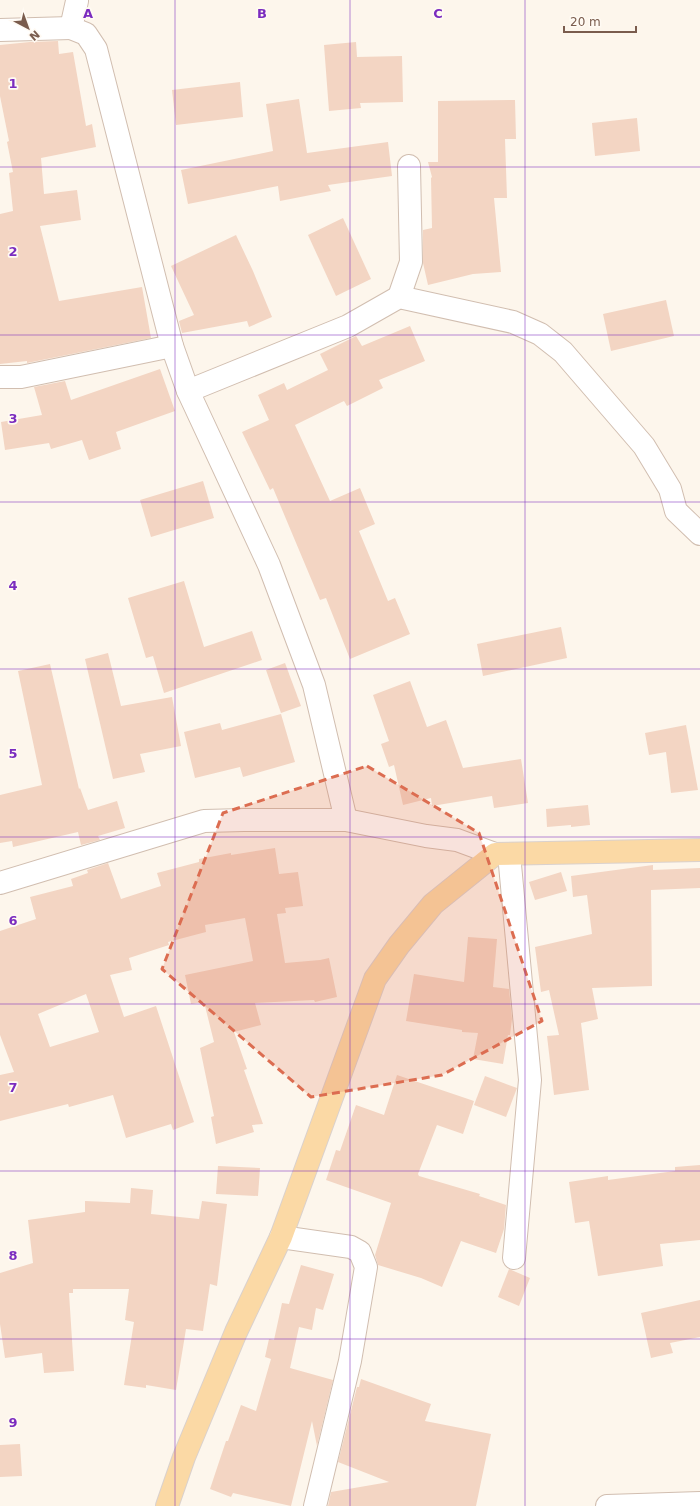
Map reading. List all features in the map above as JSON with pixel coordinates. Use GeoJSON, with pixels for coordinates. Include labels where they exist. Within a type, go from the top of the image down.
{"type":"FeatureCollection","features":[{"type":"Feature","properties":{"kind":"main road"},"geometry":{"type":"LineString","coordinates":[[166,1506],[184,1457],[236,1332],[281,1238],[375,979],[399,946],[433,904],[502,854],[700,850]]}},
{"type":"Feature","properties":{"kind":"street"},"geometry":{"type":"LineString","coordinates":[[71,28],[77,1]]}},
{"type":"Feature","properties":{"kind":"street"},"geometry":{"type":"LineString","coordinates":[[0,30],[71,28],[86,34],[96,49],[172,346],[188,391],[269,565],[314,685],[346,820]]}},
{"type":"Feature","properties":{"kind":"street"},"geometry":{"type":"LineString","coordinates":[[399,298],[411,262],[409,166]]}},
{"type":"Feature","properties":{"kind":"street"},"geometry":{"type":"LineString","coordinates":[[188,391],[348,326],[399,298],[513,322],[540,334],[563,352],[644,446],[670,489],[676,511],[700,534]]}},
{"type":"Feature","properties":{"kind":"street"},"geometry":{"type":"LineString","coordinates":[[0,376],[21,377],[172,346]]}},
{"type":"Feature","properties":{"kind":"street"},"geometry":{"type":"LineString","coordinates":[[0,883],[204,821],[346,820],[426,836],[457,840],[502,854],[530,1080],[514,1258]]}},
{"type":"Feature","properties":{"kind":"street"},"geometry":{"type":"LineString","coordinates":[[281,1238],[351,1247],[360,1252],[366,1267],[350,1361],[315,1506]]}},
{"type":"Feature","properties":{"kind":"street"},"geometry":{"type":"LineString","coordinates":[[607,1506],[700,1503]]}},
{"type":"Feature","properties":{"kind":"highlighted area"},"geometry":{"type":"Polygon","coordinates":[[[367,766],[479,833],[542,1021],[442,1075],[311,1097],[162,969],[223,813],[367,766]]]}},
{"type":"Feature","properties":{"kind":"building"},"geometry":{"type":"Polygon","coordinates":[[[58,41],[59,54],[73,52],[86,126],[92,124],[96,147],[41,158],[44,194],[77,190],[81,220],[40,226],[59,301],[142,287],[151,338],[27,363],[27,361],[0,364],[0,214],[13,211],[9,173],[13,172],[7,142],[9,141],[0,96],[0,45],[58,41]]]}},
{"type":"Feature","properties":{"kind":"building"},"geometry":{"type":"Polygon","coordinates":[[[356,42],[357,57],[402,56],[403,102],[360,103],[361,108],[329,111],[324,45],[356,42]]]}},
{"type":"Feature","properties":{"kind":"building"},"geometry":{"type":"Polygon","coordinates":[[[240,82],[243,117],[176,125],[172,90],[240,82]]]}},
{"type":"Feature","properties":{"kind":"building"},"geometry":{"type":"Polygon","coordinates":[[[299,99],[307,153],[388,142],[392,176],[328,185],[331,191],[280,201],[278,186],[188,204],[181,170],[273,151],[266,104],[299,99]]]}},
{"type":"Feature","properties":{"kind":"building"},"geometry":{"type":"Polygon","coordinates":[[[515,100],[516,139],[505,139],[507,198],[494,198],[501,272],[473,274],[428,285],[423,263],[423,230],[432,228],[432,177],[428,162],[438,162],[438,101],[515,100]]]}},
{"type":"Feature","properties":{"kind":"building"},"geometry":{"type":"Polygon","coordinates":[[[637,118],[640,151],[595,156],[592,123],[637,118]]]}},
{"type":"Feature","properties":{"kind":"building"},"geometry":{"type":"Polygon","coordinates":[[[343,218],[371,279],[336,296],[308,235],[343,218]]]}},
{"type":"Feature","properties":{"kind":"building"},"geometry":{"type":"Polygon","coordinates":[[[236,235],[272,317],[249,327],[247,321],[182,333],[179,321],[194,315],[171,266],[236,235]]]}},
{"type":"Feature","properties":{"kind":"building"},"geometry":{"type":"Polygon","coordinates":[[[666,300],[674,336],[611,351],[603,314],[666,300]]]}},
{"type":"Feature","properties":{"kind":"building"},"geometry":{"type":"Polygon","coordinates":[[[410,326],[425,361],[379,380],[383,388],[347,406],[344,401],[295,425],[330,501],[360,488],[375,524],[359,531],[388,601],[395,598],[410,634],[350,659],[326,598],[320,600],[273,488],[270,490],[242,432],[269,420],[258,395],[284,383],[287,390],[328,370],[320,354],[356,336],[362,346],[410,326]]]}},
{"type":"Feature","properties":{"kind":"building"},"geometry":{"type":"Polygon","coordinates":[[[160,369],[175,411],[116,432],[121,449],[89,460],[82,440],[51,449],[49,443],[5,450],[1,422],[42,415],[34,387],[65,381],[71,400],[160,369]]]}},
{"type":"Feature","properties":{"kind":"building"},"geometry":{"type":"Polygon","coordinates":[[[203,481],[214,518],[151,537],[140,500],[203,481]]]}},
{"type":"Feature","properties":{"kind":"building"},"geometry":{"type":"Polygon","coordinates":[[[184,581],[204,647],[252,631],[262,660],[164,693],[153,656],[146,658],[128,598],[184,581]]]}},
{"type":"Feature","properties":{"kind":"building"},"geometry":{"type":"Polygon","coordinates":[[[561,627],[567,658],[483,676],[477,644],[561,627]]]}},
{"type":"Feature","properties":{"kind":"building"},"geometry":{"type":"Polygon","coordinates":[[[108,653],[121,706],[172,697],[181,746],[140,754],[145,772],[113,779],[85,659],[108,653]]]}},
{"type":"Feature","properties":{"kind":"building"},"geometry":{"type":"Polygon","coordinates":[[[285,663],[301,706],[281,713],[266,670],[285,663]]]}},
{"type":"Feature","properties":{"kind":"building"},"geometry":{"type":"Polygon","coordinates":[[[50,664],[79,789],[80,788],[88,810],[117,801],[125,828],[98,836],[100,840],[81,845],[78,832],[13,847],[12,841],[0,843],[0,795],[42,785],[18,671],[50,664]]]}},
{"type":"Feature","properties":{"kind":"building"},"geometry":{"type":"Polygon","coordinates":[[[410,681],[427,727],[446,720],[463,768],[521,759],[528,803],[494,808],[492,796],[432,806],[431,798],[403,805],[394,765],[389,767],[381,744],[389,741],[373,695],[410,681]]]}},
{"type":"Feature","properties":{"kind":"building"},"geometry":{"type":"Polygon","coordinates":[[[281,714],[295,762],[243,777],[240,767],[195,778],[184,732],[220,723],[222,730],[281,714]]]}},
{"type":"Feature","properties":{"kind":"building"},"geometry":{"type":"Polygon","coordinates":[[[686,725],[698,790],[671,793],[666,752],[649,755],[645,733],[686,725]]]}},
{"type":"Feature","properties":{"kind":"building"},"geometry":{"type":"Polygon","coordinates":[[[588,805],[590,825],[547,827],[546,809],[588,805]]]}},
{"type":"Feature","properties":{"kind":"building"},"geometry":{"type":"Polygon","coordinates":[[[275,848],[279,874],[298,872],[303,906],[285,908],[286,913],[277,914],[285,963],[329,958],[337,997],[315,1002],[314,1000],[255,1003],[261,1025],[234,1032],[247,1069],[244,1070],[263,1124],[252,1125],[254,1132],[216,1144],[211,1117],[214,1116],[200,1048],[214,1042],[204,1002],[191,1004],[185,975],[253,961],[245,918],[205,925],[206,932],[168,942],[169,945],[129,958],[132,970],[110,975],[124,1017],[156,1006],[194,1122],[173,1130],[171,1124],[126,1138],[113,1095],[69,1107],[68,1104],[0,1121],[0,1075],[14,1072],[0,1035],[0,931],[36,919],[30,897],[73,886],[71,879],[88,873],[87,870],[108,863],[121,899],[161,886],[157,873],[199,862],[199,859],[231,853],[231,855],[275,848]],[[86,994],[38,1014],[50,1047],[99,1032],[86,994]]]}},
{"type":"Feature","properties":{"kind":"building"},"geometry":{"type":"Polygon","coordinates":[[[653,865],[653,870],[700,868],[700,888],[651,890],[652,986],[592,988],[598,1019],[581,1023],[589,1090],[554,1095],[547,1036],[559,1035],[549,990],[541,992],[535,947],[592,934],[587,895],[573,897],[571,876],[653,865]]]}},
{"type":"Feature","properties":{"kind":"building"},"geometry":{"type":"Polygon","coordinates":[[[561,872],[567,891],[535,900],[529,882],[561,872]]]}},
{"type":"Feature","properties":{"kind":"building"},"geometry":{"type":"Polygon","coordinates":[[[468,937],[497,939],[493,987],[509,989],[512,1019],[503,1064],[473,1059],[478,1033],[462,1032],[462,1030],[406,1021],[414,974],[464,982],[468,937]]]}},
{"type":"Feature","properties":{"kind":"building"},"geometry":{"type":"Polygon","coordinates":[[[397,1075],[474,1101],[463,1134],[437,1125],[418,1174],[419,1176],[480,1194],[479,1196],[506,1205],[504,1229],[496,1253],[461,1241],[442,1287],[421,1278],[378,1265],[375,1255],[391,1203],[326,1180],[336,1150],[340,1151],[356,1105],[384,1115],[397,1075]]]}},
{"type":"Feature","properties":{"kind":"building"},"geometry":{"type":"Polygon","coordinates":[[[485,1076],[517,1088],[506,1117],[474,1105],[485,1076]]]}},
{"type":"Feature","properties":{"kind":"building"},"geometry":{"type":"Polygon","coordinates":[[[700,1165],[700,1240],[660,1244],[663,1266],[598,1276],[589,1221],[575,1223],[569,1182],[608,1176],[608,1180],[675,1171],[675,1167],[700,1165]]]}},
{"type":"Feature","properties":{"kind":"building"},"geometry":{"type":"Polygon","coordinates":[[[218,1166],[260,1168],[258,1196],[216,1194],[218,1166]]]}},
{"type":"Feature","properties":{"kind":"building"},"geometry":{"type":"Polygon","coordinates":[[[131,1188],[153,1190],[151,1214],[199,1219],[202,1201],[227,1204],[217,1286],[210,1284],[203,1331],[186,1329],[176,1390],[146,1385],[146,1388],[124,1385],[134,1322],[125,1320],[129,1289],[73,1289],[73,1293],[69,1293],[74,1371],[44,1373],[42,1353],[5,1358],[0,1324],[0,1273],[33,1263],[28,1220],[85,1212],[85,1201],[130,1203],[131,1188]]]}},
{"type":"Feature","properties":{"kind":"building"},"geometry":{"type":"Polygon","coordinates":[[[301,1265],[334,1274],[323,1310],[316,1308],[312,1330],[299,1327],[290,1368],[333,1380],[317,1446],[312,1421],[291,1506],[233,1493],[231,1497],[210,1489],[226,1441],[228,1441],[241,1405],[256,1411],[271,1359],[265,1357],[269,1339],[274,1340],[282,1303],[289,1304],[301,1265]]]}},
{"type":"Feature","properties":{"kind":"building"},"geometry":{"type":"Polygon","coordinates":[[[509,1269],[530,1278],[519,1306],[498,1297],[509,1269]]]}},
{"type":"Feature","properties":{"kind":"building"},"geometry":{"type":"Polygon","coordinates":[[[700,1300],[700,1337],[670,1343],[673,1353],[651,1358],[641,1313],[700,1300]]]}},
{"type":"Feature","properties":{"kind":"building"},"geometry":{"type":"Polygon","coordinates":[[[361,1379],[431,1404],[425,1421],[491,1434],[476,1506],[328,1506],[331,1492],[389,1482],[338,1462],[357,1387],[359,1387],[361,1379]]]}},
{"type":"Feature","properties":{"kind":"building"},"geometry":{"type":"Polygon","coordinates":[[[20,1444],[22,1476],[0,1477],[0,1445],[20,1444]]]}}]}
